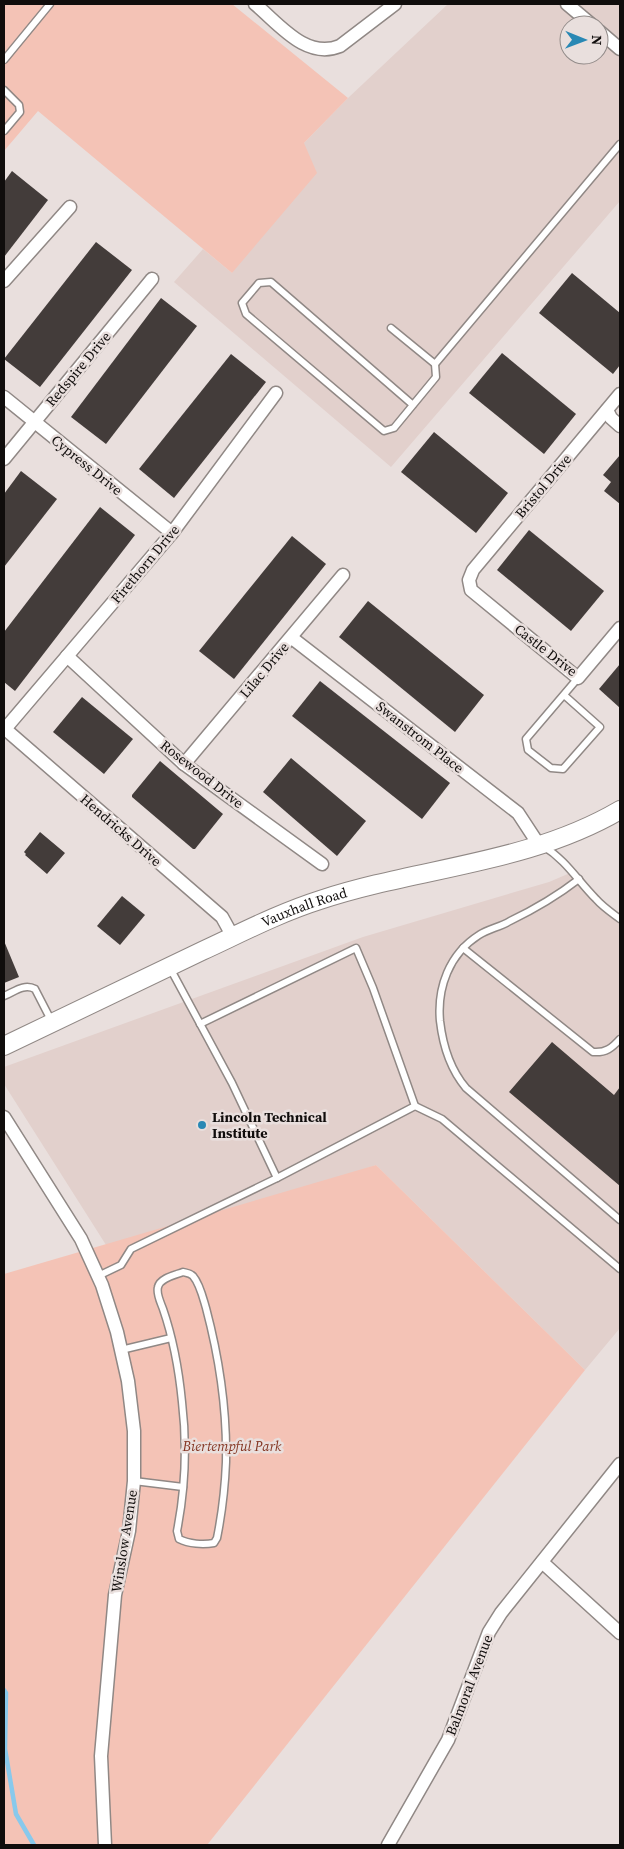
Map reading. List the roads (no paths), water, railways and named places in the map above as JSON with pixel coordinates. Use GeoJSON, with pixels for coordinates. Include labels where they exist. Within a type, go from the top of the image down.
{"type":"FeatureCollection","features":[{"type":"Feature","properties":{"kind":"street"},"geometry":{"type":"LineString","coordinates":[[255,4],[308,48],[320,51],[332,50],[340,46],[395,4]]}},
{"type":"Feature","properties":{"kind":"street"},"geometry":{"type":"LineString","coordinates":[[567,4],[580,15]]}},
{"type":"Feature","properties":{"kind":"street"},"geometry":{"type":"LineString","coordinates":[[609,40],[620,49]]}},
{"type":"Feature","properties":{"kind":"street"},"geometry":{"type":"LineString","coordinates":[[4,281],[70,207]]}},
{"type":"Feature","properties":{"kind":"street","name":"Redspire Drive"},"geometry":{"type":"LineString","coordinates":[[4,458],[152,279]]}},
{"type":"Feature","properties":{"kind":"street","name":"Firethorn Drive"},"geometry":{"type":"LineString","coordinates":[[4,728],[172,533],[276,393]]}},
{"type":"Feature","properties":{"kind":"street","name":"Bristol Drive"},"geometry":{"type":"LineString","coordinates":[[469,580],[473,570],[620,394]]}},
{"type":"Feature","properties":{"kind":"street","name":"Cypress Drive"},"geometry":{"type":"LineString","coordinates":[[4,397],[172,533]]}},
{"type":"Feature","properties":{"kind":"street"},"geometry":{"type":"LineString","coordinates":[[607,410],[611,418],[620,426]]}},
{"type":"Feature","properties":{"kind":"street","name":"Lilac Drive"},"geometry":{"type":"LineString","coordinates":[[184,764],[292,638],[343,575]]}},
{"type":"Feature","properties":{"kind":"street","name":"Castle Drive"},"geometry":{"type":"LineString","coordinates":[[469,580],[471,590],[578,678],[620,628]]}},
{"type":"Feature","properties":{"kind":"street","name":"Swanstrom Place"},"geometry":{"type":"LineString","coordinates":[[292,638],[518,813],[539,845]]}},
{"type":"Feature","properties":{"kind":"street","name":"Rosewood Drive"},"geometry":{"type":"LineString","coordinates":[[67,656],[184,764],[322,864]]}},
{"type":"Feature","properties":{"kind":"street","name":"Hendricks Drive"},"geometry":{"type":"LineString","coordinates":[[4,728],[222,917],[233,937]]}},
{"type":"Feature","properties":{"kind":"street","name":"Vauxhall Road"},"geometry":{"type":"LineString","coordinates":[[4,1046],[263,922],[319,900],[362,888],[498,858],[582,830],[620,810]]}},
{"type":"Feature","properties":{"kind":"street","name":"Winslow Avenue"},"geometry":{"type":"LineString","coordinates":[[4,1117],[81,1239],[98,1276],[118,1332],[128,1381],[134,1431],[134,1482],[129,1531],[115,1595],[101,1756],[105,1845]]}},
{"type":"Feature","properties":{"kind":"street","name":"Balmoral Avenue"},"geometry":{"type":"LineString","coordinates":[[388,1845],[448,1740],[489,1632],[501,1612],[620,1464]]}},
{"type":"Feature","properties":{"kind":"street"},"geometry":{"type":"LineString","coordinates":[[542,1562],[620,1633]]}},
{"type":"Feature","properties":{"kind":"lane"},"geometry":{"type":"LineString","coordinates":[[4,60],[50,4]]}},
{"type":"Feature","properties":{"kind":"lane"},"geometry":{"type":"LineString","coordinates":[[4,90],[19,105],[20,112],[4,131]]}},
{"type":"Feature","properties":{"kind":"lane"},"geometry":{"type":"LineString","coordinates":[[413,405],[271,282],[259,283],[242,303],[246,314],[384,432],[394,428],[413,405],[436,377],[435,364],[620,144]]}},
{"type":"Feature","properties":{"kind":"lane"},"geometry":{"type":"LineString","coordinates":[[390,328],[435,364]]}},
{"type":"Feature","properties":{"kind":"lane"},"geometry":{"type":"LineString","coordinates":[[564,695],[600,727],[563,769],[551,768],[528,750],[526,739],[578,678]]}},
{"type":"Feature","properties":{"kind":"lane"},"geometry":{"type":"LineString","coordinates":[[539,845],[554,853],[596,900],[620,920]]}},
{"type":"Feature","properties":{"kind":"lane"},"geometry":{"type":"LineString","coordinates":[[579,879],[554,898],[504,925],[480,934],[457,954],[447,972],[442,987],[439,1008],[441,1033],[447,1056],[457,1077],[482,1103],[620,1220]]}},
{"type":"Feature","properties":{"kind":"lane"},"geometry":{"type":"LineString","coordinates":[[200,1024],[356,948],[373,988],[415,1106],[442,1119],[620,1269]]}},
{"type":"Feature","properties":{"kind":"lane"},"geometry":{"type":"LineString","coordinates":[[463,948],[593,1052],[604,1053],[612,1048],[620,1038]]}},
{"type":"Feature","properties":{"kind":"lane"},"geometry":{"type":"LineString","coordinates":[[169,967],[232,1083],[277,1178]]}},
{"type":"Feature","properties":{"kind":"lane"},"geometry":{"type":"LineString","coordinates":[[4,996],[30,986],[35,989],[52,1023]]}},
{"type":"Feature","properties":{"kind":"lane"},"geometry":{"type":"LineString","coordinates":[[98,1276],[121,1265],[131,1249],[277,1178],[415,1106]]}},
{"type":"Feature","properties":{"kind":"lane"},"geometry":{"type":"LineString","coordinates":[[183,1272],[190,1273],[198,1286],[208,1317],[222,1389],[226,1460],[224,1495],[217,1538],[214,1543],[184,1541],[179,1539],[177,1531],[182,1487],[183,1404],[171,1338],[157,1292],[158,1286],[162,1280],[183,1272]]}},
{"type":"Feature","properties":{"kind":"lane"},"geometry":{"type":"LineString","coordinates":[[121,1350],[171,1338]]}},
{"type":"Feature","properties":{"kind":"lane"},"geometry":{"type":"LineString","coordinates":[[134,1482],[182,1487]]}},
{"type":"Feature","properties":{"kind":"waterway"},"geometry":{"type":"LineString","coordinates":[[4,1690],[6,1693],[5,1749],[16,1814],[34,1845]]}},
{"type":"Feature","properties":{"kind":"place","name":"Lincoln Technical Institute"},"geometry":{"type":"Point","coordinates":[202,1125]}},
{"type":"Feature","properties":{"kind":"park label","name":"Biertempful Park"},"geometry":{"type":"Point","coordinates":[232,1446]}}]}
